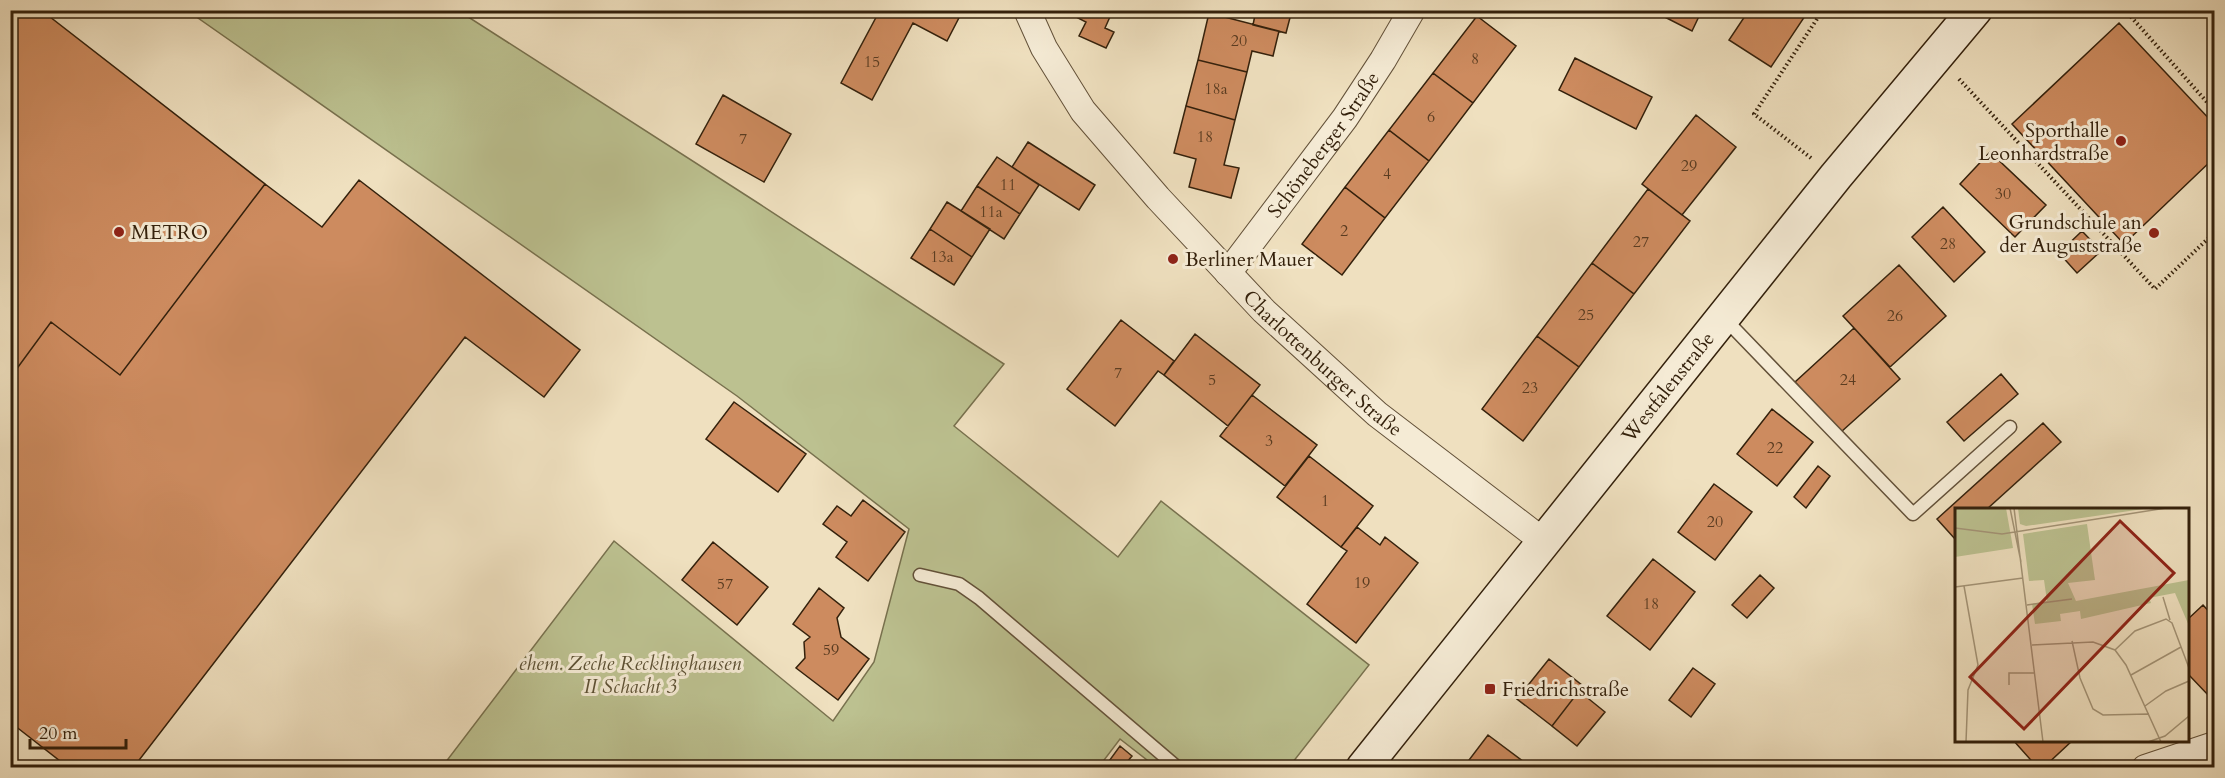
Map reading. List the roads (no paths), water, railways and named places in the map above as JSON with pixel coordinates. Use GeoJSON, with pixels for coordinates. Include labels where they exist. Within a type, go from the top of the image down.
{"type":"FeatureCollection","features":[{"type":"Feature","properties":{"kind":"main road","name":"Westfalenstraße"},"geometry":{"type":"LineString","coordinates":[[1363,768],[1722,316],[1975,10]]}},
{"type":"Feature","properties":{"kind":"street","name":"Charlottenburger Straße"},"geometry":{"type":"LineString","coordinates":[[1027,10],[1044,48],[1083,111],[1158,198],[1264,311],[1377,414],[1543,541]]}},
{"type":"Feature","properties":{"kind":"street","name":"Schöneberger Straße"},"geometry":{"type":"LineString","coordinates":[[1228,273],[1345,118],[1412,10]]}},
{"type":"Feature","properties":{"kind":"street"},"geometry":{"type":"LineString","coordinates":[[2145,768],[2214,745]]}},
{"type":"Feature","properties":{"kind":"lane"},"geometry":{"type":"LineString","coordinates":[[1722,316],[1913,514],[2010,427]]}},
{"type":"Feature","properties":{"kind":"lane"},"geometry":{"type":"LineString","coordinates":[[920,575],[959,584],[979,598],[1178,768]]}},
{"type":"Feature","properties":{"kind":"place","name":"Sporthalle Leonhardstraße"},"geometry":{"type":"Point","coordinates":[2121,141]}},
{"type":"Feature","properties":{"kind":"place","name":"METRO"},"geometry":{"type":"Point","coordinates":[119,232]}},
{"type":"Feature","properties":{"kind":"place","name":"Grundschule an der Auguststraße"},"geometry":{"type":"Point","coordinates":[2154,233]}},
{"type":"Feature","properties":{"kind":"place","name":"Berliner Mauer"},"geometry":{"type":"Point","coordinates":[1173,259]}},
{"type":"Feature","properties":{"kind":"place","name":"Friedrichstraße"},"geometry":{"type":"Point","coordinates":[1490,689]}},
{"type":"Feature","properties":{"kind":"park label","name":"ehem. Zeche Recklinghausen II Schacht 3"},"geometry":{"type":"Point","coordinates":[630,674]}}]}
